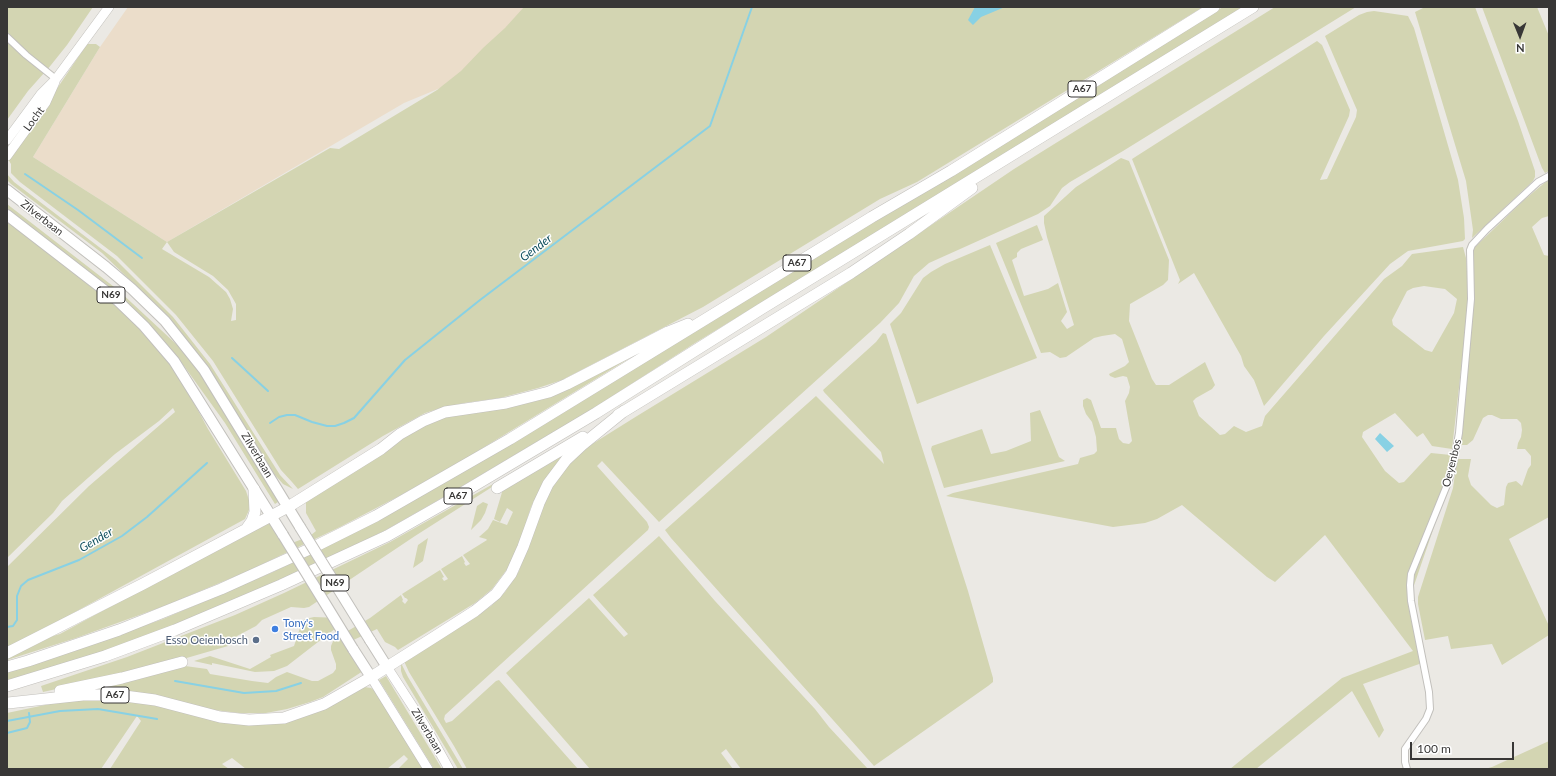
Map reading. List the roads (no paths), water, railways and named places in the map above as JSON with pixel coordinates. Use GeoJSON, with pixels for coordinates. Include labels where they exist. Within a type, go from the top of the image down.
{"type":"FeatureCollection","features":[{"type":"Feature","properties":{"kind":"highway","name":"A67"},"geometry":{"type":"LineString","coordinates":[[7,667],[28,661],[168,611],[221,589],[314,547],[435,483],[510,439],[872,217],[951,171],[1214,7]]}},
{"type":"Feature","properties":{"kind":"highway","name":"A67"},"geometry":{"type":"LineString","coordinates":[[7,686],[106,656],[175,630],[281,585],[387,536],[596,413],[761,309],[1253,7]]}},
{"type":"Feature","properties":{"kind":"highway","name":"A67"},"geometry":{"type":"LineString","coordinates":[[498,488],[851,273],[963,195],[1001,163]]}},
{"type":"Feature","properties":{"kind":"highway","name":"A67"},"geometry":{"type":"LineString","coordinates":[[7,653],[143,584],[288,507],[375,453],[400,434],[424,420],[445,412],[512,402],[549,392],[668,332],[723,308]]}},
{"type":"Feature","properties":{"kind":"highway","name":"A67"},"geometry":{"type":"LineString","coordinates":[[8,704],[75,696],[117,695],[155,700],[231,719],[266,720],[292,716],[324,704],[371,677],[475,611],[496,594],[511,574],[548,484],[566,460],[582,445],[624,412]]}},
{"type":"Feature","properties":{"kind":"highway"},"geometry":{"type":"LineString","coordinates":[[246,530],[252,521],[255,512],[254,489]]}},
{"type":"Feature","properties":{"kind":"highway","name":"A67"},"geometry":{"type":"LineString","coordinates":[[8,704],[122,678],[182,662]]}},
{"type":"Feature","properties":{"kind":"main road","name":"Zilverbaan"},"geometry":{"type":"LineString","coordinates":[[7,190],[106,267],[132,289],[165,321],[204,370],[387,667]]}},
{"type":"Feature","properties":{"kind":"main road","name":"Zilverbaan"},"geometry":{"type":"LineString","coordinates":[[7,215],[117,300],[144,326],[174,361],[371,677]]}},
{"type":"Feature","properties":{"kind":"street","name":"Locht"},"geometry":{"type":"LineString","coordinates":[[7,140],[41,94],[56,79],[109,7]]}},
{"type":"Feature","properties":{"kind":"street"},"geometry":{"type":"LineString","coordinates":[[7,37],[26,55],[56,79]]}},
{"type":"Feature","properties":{"kind":"street","name":"Locht"},"geometry":{"type":"LineString","coordinates":[[7,156],[46,102],[56,79]]}},
{"type":"Feature","properties":{"kind":"street","name":"Oeyenbos"},"geometry":{"type":"LineString","coordinates":[[1407,769],[1405,762],[1405,749],[1423,724],[1430,709],[1429,692],[1411,601],[1411,574],[1449,480],[1454,461],[1459,433],[1471,299],[1470,250],[1472,245],[1493,224],[1538,182],[1549,176]]}},
{"type":"Feature","properties":{"kind":"street","name":"Zilverbaan"},"geometry":{"type":"LineString","coordinates":[[387,667],[424,724],[449,769]]}},
{"type":"Feature","properties":{"kind":"street","name":"Zilverbaan"},"geometry":{"type":"LineString","coordinates":[[371,677],[428,769]]}},
{"type":"Feature","properties":{"kind":"water"},"geometry":{"type":"Polygon","coordinates":[[[975,7],[1005,7],[981,17],[973,25],[968,20],[975,7]]]}},
{"type":"Feature","properties":{"kind":"water"},"geometry":{"type":"Polygon","coordinates":[[[1380,433],[1394,446],[1387,452],[1375,439],[1380,433]]]}},
{"type":"Feature","properties":{"kind":"waterway","name":"Gender"},"geometry":{"type":"LineString","coordinates":[[270,423],[279,417],[287,415],[295,415],[327,426],[335,426],[354,418],[405,360],[480,300],[710,126],[752,7]]}},
{"type":"Feature","properties":{"kind":"waterway"},"geometry":{"type":"LineString","coordinates":[[25,174],[78,210],[142,258]]}},
{"type":"Feature","properties":{"kind":"waterway"},"geometry":{"type":"LineString","coordinates":[[232,358],[268,391]]}},
{"type":"Feature","properties":{"kind":"waterway","name":"Gender"},"geometry":{"type":"LineString","coordinates":[[7,627],[13,626],[17,620],[17,596],[21,586],[28,580],[79,560],[122,536],[147,517],[207,463]]}},
{"type":"Feature","properties":{"kind":"waterway"},"geometry":{"type":"LineString","coordinates":[[175,681],[244,693],[276,691],[301,683]]}},
{"type":"Feature","properties":{"kind":"waterway"},"geometry":{"type":"LineString","coordinates":[[7,721],[60,711],[98,709],[157,719]]}},
{"type":"Feature","properties":{"kind":"waterway","name":"Gender"},"geometry":{"type":"LineString","coordinates":[[7,733],[27,728],[30,722],[29,713]]}},
{"type":"Feature","properties":{"kind":"place","name":"Tony's Street Food"},"geometry":{"type":"Point","coordinates":[275,629]}},
{"type":"Feature","properties":{"kind":"place","name":"Esso Oeienbosch"},"geometry":{"type":"Point","coordinates":[256,640]}}]}
